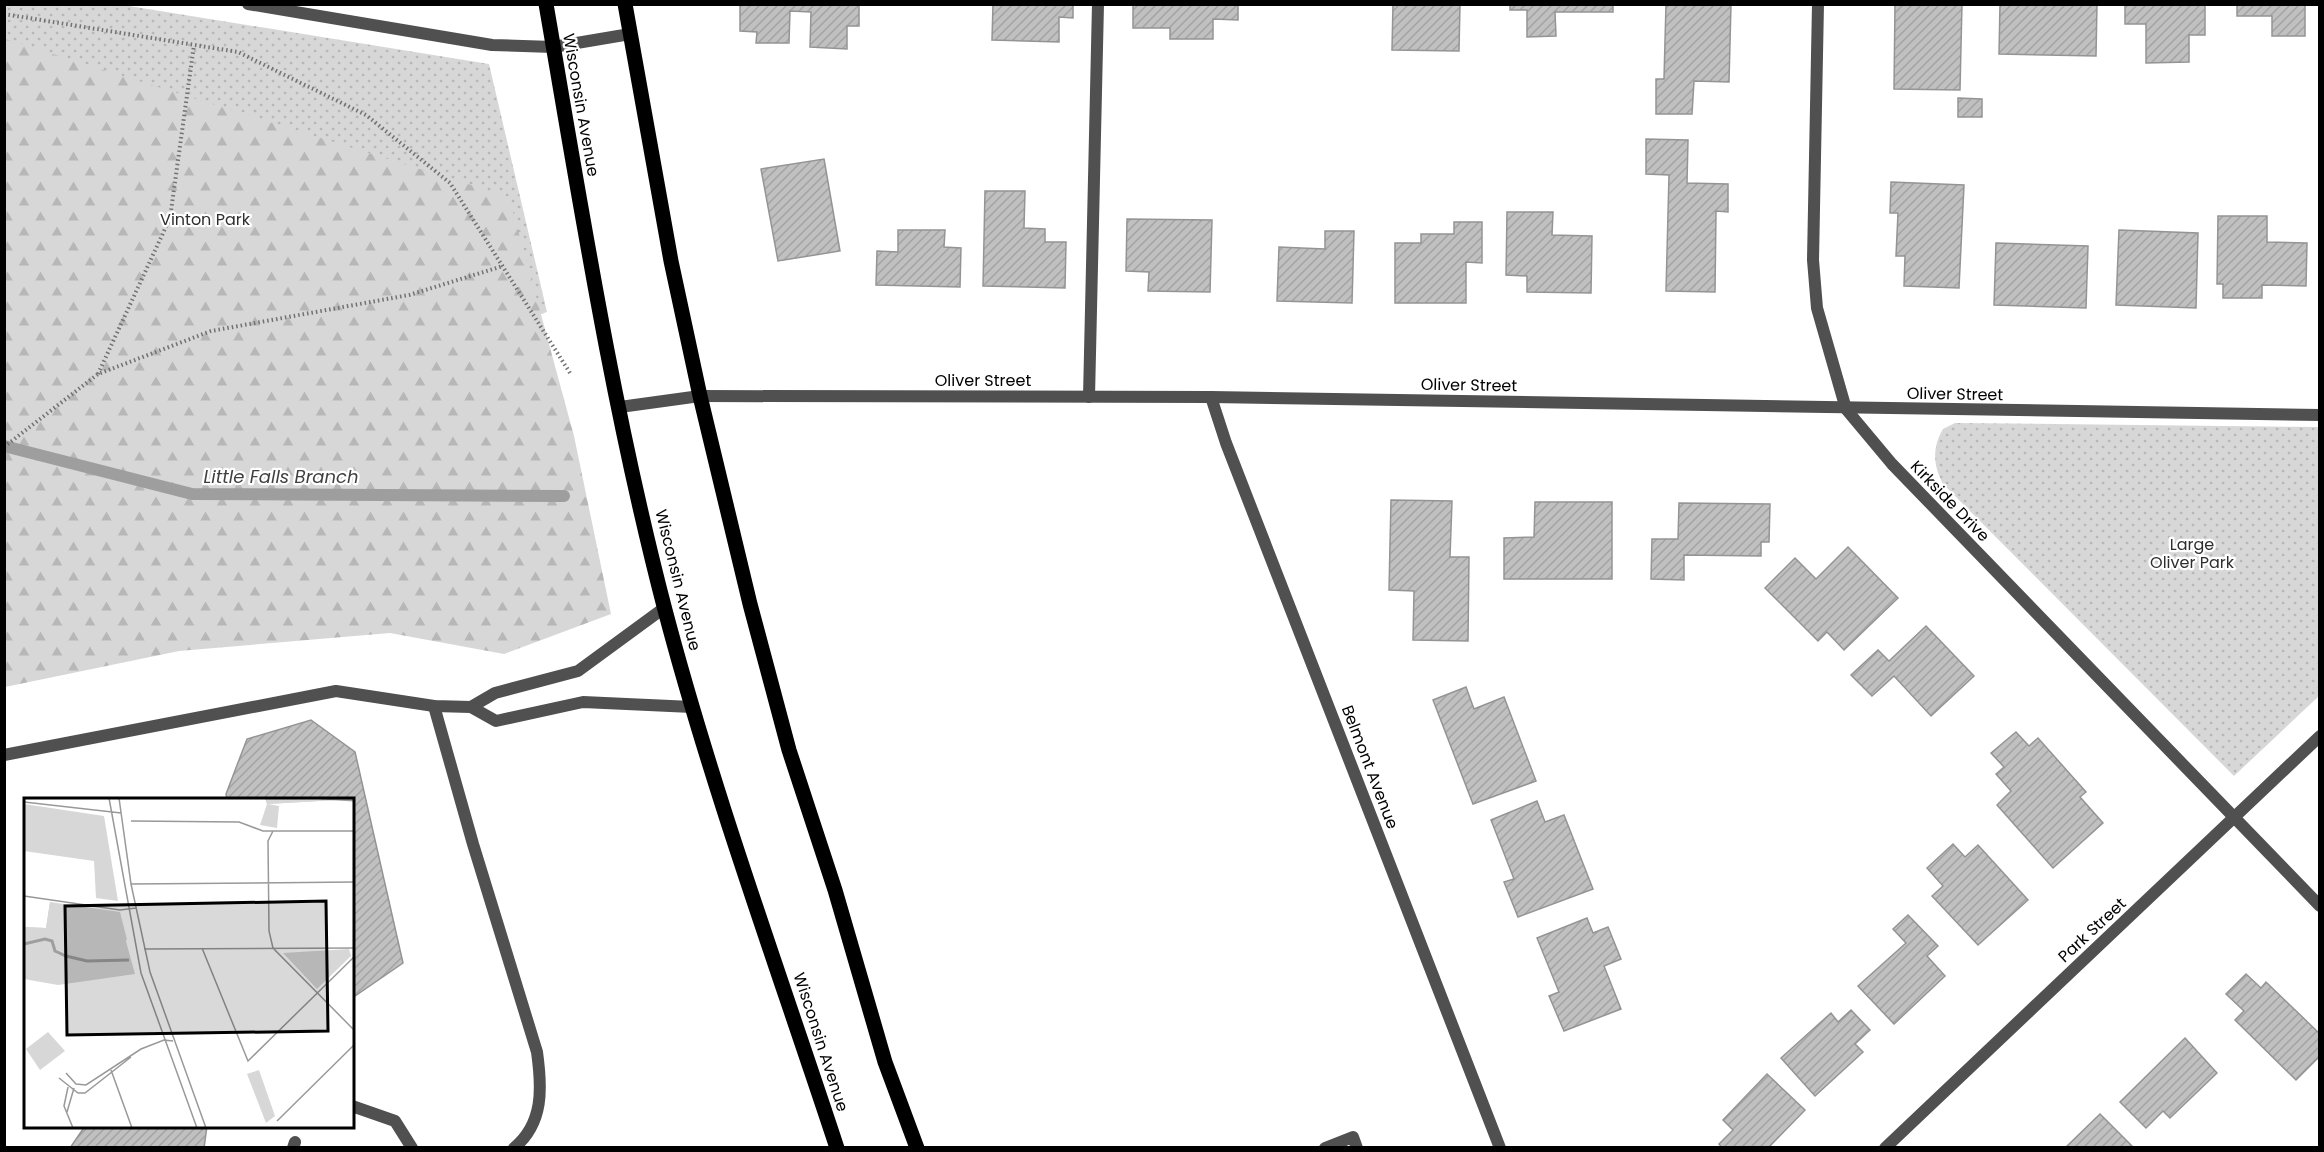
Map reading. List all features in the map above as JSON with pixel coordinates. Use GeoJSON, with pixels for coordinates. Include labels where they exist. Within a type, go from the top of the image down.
{"type":"FeatureCollection","features":[{"type":"Feature","properties":{"kind":"main road","name":"Wisconsin Avenue"},"geometry":{"type":"LineString","coordinates":[[546,4],[588,248],[664,608],[692,706],[837,1148]]}},
{"type":"Feature","properties":{"kind":"main road"},"geometry":{"type":"LineString","coordinates":[[625,4],[671,261],[700,396],[789,750],[835,890],[885,1062],[917,1148]]}},
{"type":"Feature","properties":{"kind":"street"},"geometry":{"type":"LineString","coordinates":[[249,4],[492,45],[553,47],[630,34]]}},
{"type":"Feature","properties":{"kind":"street"},"geometry":{"type":"LineString","coordinates":[[1089,397],[1098,4]]}},
{"type":"Feature","properties":{"kind":"street","name":"Kirkside Drive"},"geometry":{"type":"LineString","coordinates":[[1818,4],[1813,260],[1817,308],[1846,409],[1892,464],[2319,906]]}},
{"type":"Feature","properties":{"kind":"street","name":"Oliver Street"},"geometry":{"type":"LineString","coordinates":[[620,407],[700,396],[1211,397],[2319,416]]}},
{"type":"Feature","properties":{"kind":"street","name":"Belmont Avenue"},"geometry":{"type":"LineString","coordinates":[[1211,397],[1226,443],[1500,1148]]}},
{"type":"Feature","properties":{"kind":"street"},"geometry":{"type":"LineString","coordinates":[[471,707],[495,693],[578,671],[664,608]]}},
{"type":"Feature","properties":{"kind":"street"},"geometry":{"type":"LineString","coordinates":[[4,755],[336,691],[434,706],[471,707],[496,721],[583,702],[692,706]]}},
{"type":"Feature","properties":{"kind":"street"},"geometry":{"type":"LineString","coordinates":[[434,706],[473,844],[537,1052],[541,1082],[539,1106],[529,1132],[514,1148]]}},
{"type":"Feature","properties":{"kind":"street","name":"Park Street"},"geometry":{"type":"LineString","coordinates":[[1886,1148],[2319,736]]}},
{"type":"Feature","properties":{"kind":"street"},"geometry":{"type":"LineString","coordinates":[[354,1107],[395,1121],[412,1148]]}},
{"type":"Feature","properties":{"kind":"street"},"geometry":{"type":"LineString","coordinates":[[1324,1148],[1353,1137],[1357,1148]]}},
{"type":"Feature","properties":{"kind":"path"},"geometry":{"type":"LineString","coordinates":[[4,14],[238,52],[366,115],[450,183],[570,373]]}},
{"type":"Feature","properties":{"kind":"path"},"geometry":{"type":"LineString","coordinates":[[98,374],[170,218],[194,45]]}},
{"type":"Feature","properties":{"kind":"path"},"geometry":{"type":"LineString","coordinates":[[4,447],[98,374],[211,331],[409,295],[503,266]]}},
{"type":"Feature","properties":{"kind":"green space","name":"Vinton Park"},"geometry":{"type":"Polygon","coordinates":[[[4,5],[123,5],[489,64],[547,312],[301,400],[5,470],[4,5]]]}},
{"type":"Feature","properties":{"kind":"green space"},"geometry":{"type":"Polygon","coordinates":[[[5,39],[509,197],[574,436],[611,614],[504,654],[390,633],[179,651],[5,687],[5,39]]]}},
{"type":"Feature","properties":{"kind":"green space","name":"Large Oliver Park"},"geometry":{"type":"Polygon","coordinates":[[[1955,423],[2319,427],[2319,696],[2234,776],[1943,484],[1935,457],[1937,443],[1943,429],[1955,423]]]}},
{"type":"Feature","properties":{"kind":"building"},"geometry":{"type":"Polygon","coordinates":[[[740,4],[859,4],[859,26],[847,26],[847,49],[810,47],[811,12],[790,11],[789,43],[756,43],[757,32],[740,31],[740,4]]]}},
{"type":"Feature","properties":{"kind":"building"},"geometry":{"type":"Polygon","coordinates":[[[993,4],[1073,4],[1073,18],[1059,17],[1059,42],[992,40],[993,4]]]}},
{"type":"Feature","properties":{"kind":"building"},"geometry":{"type":"Polygon","coordinates":[[[1133,4],[1238,4],[1238,20],[1213,19],[1213,39],[1170,39],[1170,28],[1133,28],[1133,4]]]}},
{"type":"Feature","properties":{"kind":"building"},"geometry":{"type":"Polygon","coordinates":[[[1393,4],[1460,4],[1459,51],[1392,50],[1393,4]]]}},
{"type":"Feature","properties":{"kind":"building"},"geometry":{"type":"Polygon","coordinates":[[[1510,4],[1613,4],[1613,12],[1555,12],[1556,36],[1527,37],[1527,10],[1510,10],[1510,4]]]}},
{"type":"Feature","properties":{"kind":"building"},"geometry":{"type":"Polygon","coordinates":[[[1666,4],[1731,4],[1729,82],[1694,81],[1692,114],[1656,114],[1656,79],[1664,79],[1666,4]]]}},
{"type":"Feature","properties":{"kind":"building"},"geometry":{"type":"Polygon","coordinates":[[[1895,4],[1962,4],[1960,90],[1894,89],[1895,4]]]}},
{"type":"Feature","properties":{"kind":"building"},"geometry":{"type":"Polygon","coordinates":[[[2000,4],[2097,4],[2096,56],[1999,54],[2000,4]]]}},
{"type":"Feature","properties":{"kind":"building"},"geometry":{"type":"Polygon","coordinates":[[[2125,4],[2205,4],[2205,35],[2189,35],[2189,62],[2146,63],[2146,24],[2125,24],[2125,4]]]}},
{"type":"Feature","properties":{"kind":"building"},"geometry":{"type":"Polygon","coordinates":[[[2237,4],[2305,4],[2305,36],[2272,36],[2272,16],[2237,16],[2237,4]]]}},
{"type":"Feature","properties":{"kind":"building"},"geometry":{"type":"Polygon","coordinates":[[[1958,98],[1982,99],[1982,117],[1958,117],[1958,98]]]}},
{"type":"Feature","properties":{"kind":"building"},"geometry":{"type":"Polygon","coordinates":[[[1646,139],[1688,140],[1687,183],[1728,184],[1728,212],[1716,211],[1715,292],[1666,291],[1669,175],[1646,174],[1646,139]]]}},
{"type":"Feature","properties":{"kind":"building"},"geometry":{"type":"Polygon","coordinates":[[[824,159],[840,251],[778,261],[761,169],[824,159]]]}},
{"type":"Feature","properties":{"kind":"building"},"geometry":{"type":"Polygon","coordinates":[[[1891,182],[1964,185],[1959,288],[1904,286],[1905,256],[1896,256],[1898,213],[1890,213],[1891,182]]]}},
{"type":"Feature","properties":{"kind":"building"},"geometry":{"type":"Polygon","coordinates":[[[985,191],[1025,191],[1024,228],[1045,229],[1045,242],[1066,242],[1065,288],[983,286],[985,191]]]}},
{"type":"Feature","properties":{"kind":"building"},"geometry":{"type":"Polygon","coordinates":[[[1507,212],[1553,212],[1552,235],[1592,236],[1591,293],[1527,292],[1527,276],[1506,275],[1507,212]]]}},
{"type":"Feature","properties":{"kind":"building"},"geometry":{"type":"Polygon","coordinates":[[[2218,216],[2267,216],[2267,242],[2307,243],[2306,286],[2262,285],[2262,298],[2223,298],[2223,284],[2217,284],[2218,216]]]}},
{"type":"Feature","properties":{"kind":"building"},"geometry":{"type":"Polygon","coordinates":[[[1127,219],[1212,220],[1210,292],[1148,291],[1149,272],[1126,271],[1127,219]]]}},
{"type":"Feature","properties":{"kind":"building"},"geometry":{"type":"Polygon","coordinates":[[[1454,222],[1482,222],[1482,263],[1466,262],[1466,303],[1395,303],[1395,243],[1421,243],[1421,234],[1454,234],[1454,222]]]}},
{"type":"Feature","properties":{"kind":"building"},"geometry":{"type":"Polygon","coordinates":[[[898,230],[945,230],[944,247],[961,248],[960,287],[876,285],[877,251],[898,252],[898,230]]]}},
{"type":"Feature","properties":{"kind":"building"},"geometry":{"type":"Polygon","coordinates":[[[2119,230],[2198,233],[2196,308],[2116,305],[2119,230]]]}},
{"type":"Feature","properties":{"kind":"building"},"geometry":{"type":"Polygon","coordinates":[[[1325,231],[1354,231],[1352,303],[1277,301],[1279,247],[1325,249],[1325,231]]]}},
{"type":"Feature","properties":{"kind":"building"},"geometry":{"type":"Polygon","coordinates":[[[1996,243],[2088,246],[2086,308],[1994,305],[1996,243]]]}},
{"type":"Feature","properties":{"kind":"building"},"geometry":{"type":"Polygon","coordinates":[[[1391,500],[1452,501],[1450,557],[1469,557],[1468,641],[1413,640],[1414,591],[1389,590],[1391,500]]]}},
{"type":"Feature","properties":{"kind":"building"},"geometry":{"type":"Polygon","coordinates":[[[1535,502],[1612,502],[1612,579],[1504,579],[1504,538],[1534,537],[1535,502]]]}},
{"type":"Feature","properties":{"kind":"building"},"geometry":{"type":"Polygon","coordinates":[[[1679,503],[1770,504],[1769,542],[1761,542],[1761,556],[1684,555],[1684,580],[1651,579],[1652,539],[1678,539],[1679,503]]]}},
{"type":"Feature","properties":{"kind":"building"},"geometry":{"type":"Polygon","coordinates":[[[1848,547],[1898,598],[1844,650],[1827,632],[1818,641],[1765,588],[1795,558],[1816,579],[1848,547]]]}},
{"type":"Feature","properties":{"kind":"building"},"geometry":{"type":"Polygon","coordinates":[[[1926,626],[1974,676],[1931,716],[1894,676],[1872,696],[1851,675],[1878,650],[1889,661],[1926,626]]]}},
{"type":"Feature","properties":{"kind":"building"},"geometry":{"type":"Polygon","coordinates":[[[1466,687],[1474,709],[1504,697],[1536,781],[1473,804],[1433,700],[1466,687]]]}},
{"type":"Feature","properties":{"kind":"building"},"geometry":{"type":"Polygon","coordinates":[[[311,720],[355,752],[403,963],[354,997],[354,798],[227,798],[226,794],[247,739],[311,720]]]}},
{"type":"Feature","properties":{"kind":"building"},"geometry":{"type":"Polygon","coordinates":[[[2016,732],[2029,746],[2038,738],[2086,792],[2080,797],[2103,823],[2053,868],[1997,805],[2011,791],[1996,774],[2004,767],[1991,753],[2016,732]]]}},
{"type":"Feature","properties":{"kind":"building"},"geometry":{"type":"Polygon","coordinates":[[[1537,801],[1545,822],[1564,815],[1593,889],[1518,917],[1504,882],[1514,879],[1491,820],[1537,801]]]}},
{"type":"Feature","properties":{"kind":"building"},"geometry":{"type":"Polygon","coordinates":[[[1953,844],[1965,857],[1978,845],[2028,900],[1978,945],[1932,896],[1943,886],[1927,868],[1953,844]]]}},
{"type":"Feature","properties":{"kind":"building"},"geometry":{"type":"Polygon","coordinates":[[[1908,915],[1938,946],[1927,956],[1945,976],[1894,1024],[1858,986],[1906,943],[1893,929],[1908,915]]]}},
{"type":"Feature","properties":{"kind":"building"},"geometry":{"type":"Polygon","coordinates":[[[1587,918],[1593,933],[1608,927],[1621,959],[1604,966],[1621,1009],[1564,1031],[1549,996],[1559,992],[1537,938],[1587,918]]]}},
{"type":"Feature","properties":{"kind":"building"},"geometry":{"type":"Polygon","coordinates":[[[2246,974],[2261,988],[2266,982],[2320,1034],[2320,1056],[2296,1080],[2235,1020],[2244,1011],[2226,994],[2246,974]]]}},
{"type":"Feature","properties":{"kind":"building"},"geometry":{"type":"Polygon","coordinates":[[[1851,1010],[1870,1030],[1855,1044],[1863,1052],[1815,1096],[1781,1058],[1831,1013],[1838,1022],[1851,1010]]]}},
{"type":"Feature","properties":{"kind":"building"},"geometry":{"type":"Polygon","coordinates":[[[2185,1038],[2217,1073],[2170,1118],[2163,1111],[2146,1128],[2120,1102],[2185,1038]]]}},
{"type":"Feature","properties":{"kind":"building"},"geometry":{"type":"Polygon","coordinates":[[[1767,1074],[1805,1110],[1768,1148],[1722,1148],[1719,1144],[1733,1130],[1723,1120],[1767,1074]]]}},
{"type":"Feature","properties":{"kind":"building"},"geometry":{"type":"Polygon","coordinates":[[[2100,1114],[2134,1148],[2065,1148],[2100,1114]]]}},
{"type":"Feature","properties":{"kind":"building"},"geometry":{"type":"Polygon","coordinates":[[[84,1128],[207,1128],[204,1148],[70,1148],[84,1128]]]}},
{"type":"Feature","properties":{"kind":"waterway","name":"Little Falls Branch"},"geometry":{"type":"LineString","coordinates":[[4,446],[192,494],[564,496]]}}]}
